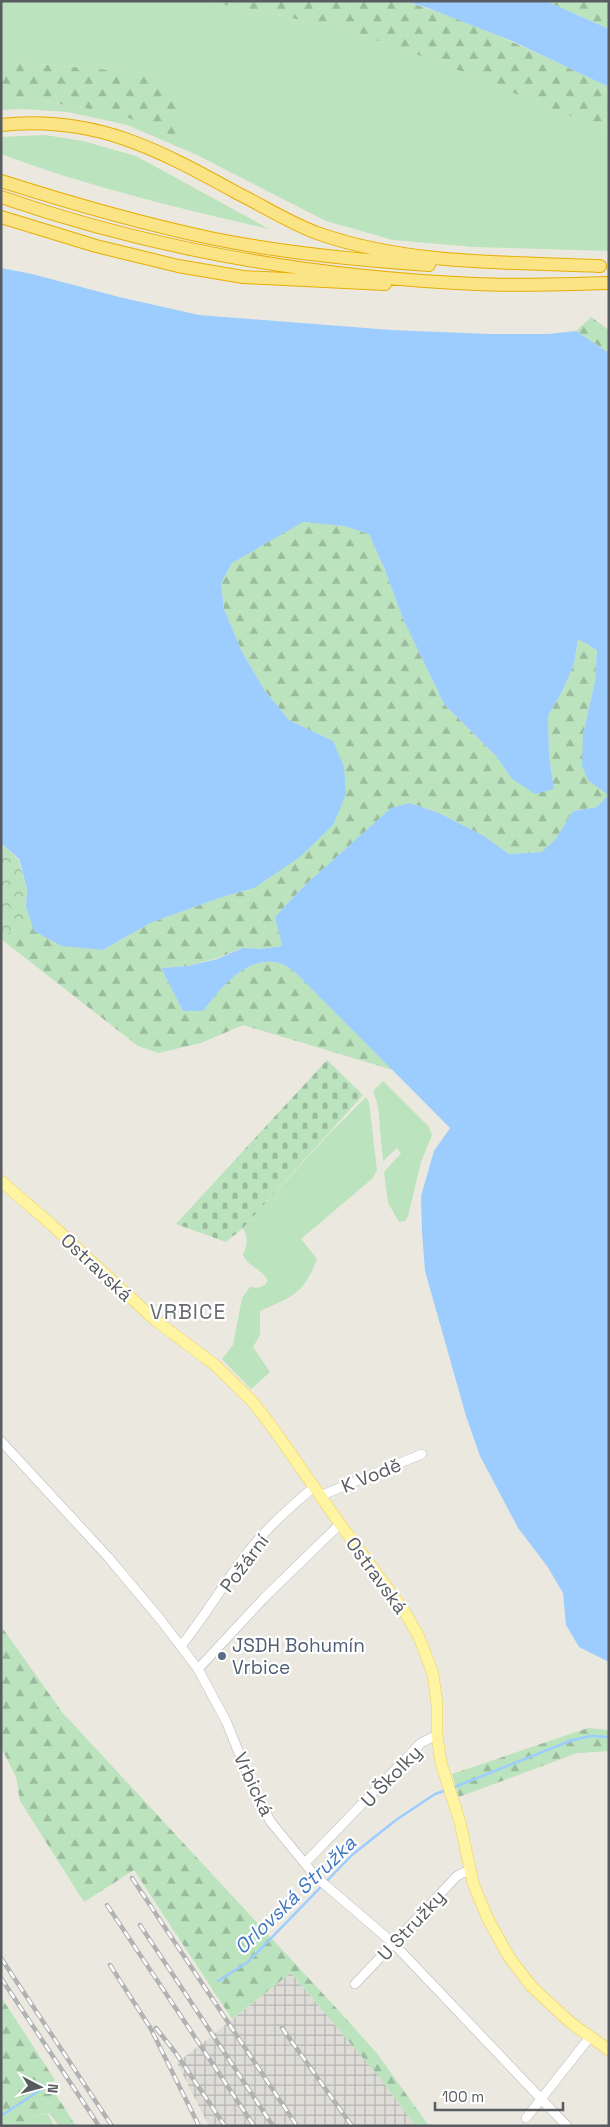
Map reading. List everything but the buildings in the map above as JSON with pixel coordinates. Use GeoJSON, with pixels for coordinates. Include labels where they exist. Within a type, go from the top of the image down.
{"type":"FeatureCollection","features":[{"type":"Feature","properties":{"kind":"highway"},"geometry":{"type":"LineString","coordinates":[[1,125],[30,122],[78,127],[130,139],[222,184],[289,221],[316,233],[363,247],[439,259],[605,266]]}},
{"type":"Feature","properties":{"kind":"highway"},"geometry":{"type":"LineString","coordinates":[[1,181],[105,214],[159,227],[212,239],[343,259],[477,268],[605,266]]}},
{"type":"Feature","properties":{"kind":"highway"},"geometry":{"type":"LineString","coordinates":[[1,197],[102,229],[210,254],[310,269],[415,280],[476,284],[609,283]]}},
{"type":"Feature","properties":{"kind":"highway"},"geometry":{"type":"LineString","coordinates":[[1,217],[96,246],[178,266],[243,278],[390,284],[415,280]]}},
{"type":"Feature","properties":{"kind":"main road","name":"Ostravská"},"geometry":{"type":"LineString","coordinates":[[1,1181],[53,1226],[148,1315],[197,1350],[231,1380],[270,1424],[340,1524],[404,1609],[428,1656],[436,1689],[437,1735],[441,1763],[454,1799],[469,1870],[487,1917],[520,1972],[551,2006],[609,2050]]}},
{"type":"Feature","properties":{"kind":"street","name":"Vrbická"},"geometry":{"type":"LineString","coordinates":[[1,1441],[108,1557],[198,1669],[226,1721],[248,1776],[270,1821],[316,1877],[393,1943],[567,2126]]}},
{"type":"Feature","properties":{"kind":"street","name":"K Vodě"},"geometry":{"type":"LineString","coordinates":[[317,1491],[422,1454]]}},
{"type":"Feature","properties":{"kind":"street","name":"Požární"},"geometry":{"type":"LineString","coordinates":[[181,1646],[248,1552],[294,1504],[317,1491]]}},
{"type":"Feature","properties":{"kind":"street","name":"Požární"},"geometry":{"type":"LineString","coordinates":[[198,1669],[264,1598],[340,1524]]}},
{"type":"Feature","properties":{"kind":"street","name":"U Školky"},"geometry":{"type":"LineString","coordinates":[[305,1863],[421,1743],[437,1735]]}},
{"type":"Feature","properties":{"kind":"street","name":"U Stružky"},"geometry":{"type":"LineString","coordinates":[[356,1984],[457,1876],[469,1870]]}},
{"type":"Feature","properties":{"kind":"street"},"geometry":{"type":"LineString","coordinates":[[526,2118],[590,2037]]}},
{"type":"Feature","properties":{"kind":"shaded area"},"geometry":{"type":"Polygon","coordinates":[[[291,1973],[379,2077],[416,2126],[209,2126],[177,2063],[291,1973]]]}},
{"type":"Feature","properties":{"kind":"green space"},"geometry":{"type":"Polygon","coordinates":[[[1,1],[206,1],[341,28],[438,62],[609,132],[609,251],[473,247],[393,240],[326,221],[197,155],[127,125],[68,112],[24,109],[1,110],[1,99],[18,97],[119,114],[177,137],[183,100],[158,74],[1,61],[1,1]]]}},
{"type":"Feature","properties":{"kind":"green space"},"geometry":{"type":"Polygon","coordinates":[[[206,1],[404,1],[430,9],[507,40],[609,87],[609,132],[438,62],[341,28],[206,1]]]}},
{"type":"Feature","properties":{"kind":"green space"},"geometry":{"type":"Polygon","coordinates":[[[546,1],[609,1],[609,29],[546,1]]]}},
{"type":"Feature","properties":{"kind":"green space"},"geometry":{"type":"Polygon","coordinates":[[[1,61],[158,74],[183,100],[177,138],[119,114],[18,97],[1,99],[1,61]]]}},
{"type":"Feature","properties":{"kind":"green space"},"geometry":{"type":"Polygon","coordinates":[[[45,135],[83,141],[136,156],[269,229],[100,187],[1,154],[1,137],[45,135]]]}},
{"type":"Feature","properties":{"kind":"green space"},"geometry":{"type":"Polygon","coordinates":[[[591,317],[609,330],[609,353],[576,331],[591,317]]]}},
{"type":"Feature","properties":{"kind":"green space"},"geometry":{"type":"Polygon","coordinates":[[[303,521],[344,526],[369,534],[403,619],[444,704],[496,756],[512,779],[554,789],[549,755],[548,716],[563,690],[574,664],[578,639],[597,650],[595,681],[583,734],[588,780],[609,794],[597,807],[573,811],[555,840],[541,852],[509,854],[484,836],[439,813],[411,803],[392,808],[303,887],[275,917],[282,946],[261,949],[243,948],[188,966],[161,968],[183,1011],[203,1011],[235,975],[256,964],[267,962],[279,963],[296,973],[393,1070],[243,1025],[201,1043],[158,1053],[138,1046],[1,939],[1,937],[31,921],[34,931],[103,950],[150,923],[222,897],[254,888],[333,741],[289,720],[265,691],[242,652],[224,609],[221,583],[232,563],[303,521]]]}},
{"type":"Feature","properties":{"kind":"green space"},"geometry":{"type":"Polygon","coordinates":[[[1,843],[18,859],[27,889],[26,907],[31,921],[1,937],[1,843]]]}},
{"type":"Feature","properties":{"kind":"green space"},"geometry":{"type":"Polygon","coordinates":[[[327,1060],[363,1095],[243,1228],[226,1242],[176,1224],[327,1060]]]}},
{"type":"Feature","properties":{"kind":"green space"},"geometry":{"type":"Polygon","coordinates":[[[383,1081],[429,1127],[432,1135],[421,1162],[408,1216],[405,1221],[399,1222],[388,1203],[384,1172],[401,1153],[397,1148],[383,1161],[378,1106],[373,1091],[383,1081]]]}},
{"type":"Feature","properties":{"kind":"green space"},"geometry":{"type":"Polygon","coordinates":[[[366,1097],[369,1102],[377,1170],[373,1178],[301,1239],[317,1259],[307,1280],[296,1293],[260,1311],[260,1335],[253,1347],[270,1372],[251,1389],[222,1359],[233,1345],[242,1298],[250,1287],[260,1287],[268,1281],[262,1273],[247,1262],[243,1254],[247,1241],[243,1228],[328,1135],[366,1097]]]}},
{"type":"Feature","properties":{"kind":"green space"},"geometry":{"type":"Polygon","coordinates":[[[1,1626],[62,1712],[376,2052],[429,2126],[416,2126],[379,2077],[291,1973],[232,2019],[134,1870],[84,1902],[20,1801],[16,1777],[1,1747],[1,1626]]]}},
{"type":"Feature","properties":{"kind":"green space"},"geometry":{"type":"Polygon","coordinates":[[[588,1728],[609,1730],[609,1751],[577,1753],[459,1797],[452,1774],[588,1728]]]}},
{"type":"Feature","properties":{"kind":"green space"},"geometry":{"type":"Polygon","coordinates":[[[1,1997],[55,2080],[49,2084],[76,2126],[59,2126],[49,2113],[33,2117],[33,2126],[1,2126],[1,1997]]]}},
{"type":"Feature","properties":{"kind":"green space"},"geometry":{"type":"Polygon","coordinates":[[[48,2114],[54,2126],[33,2126],[33,2117],[48,2114]]]}},
{"type":"Feature","properties":{"kind":"water"},"geometry":{"type":"Polygon","coordinates":[[[404,1],[546,1],[609,29],[609,87],[512,41],[428,8],[404,1]]]}},
{"type":"Feature","properties":{"kind":"water"},"geometry":{"type":"Polygon","coordinates":[[[1,268],[199,315],[391,330],[490,334],[548,334],[576,331],[609,353],[609,1662],[579,1647],[566,1625],[563,1593],[547,1566],[518,1528],[480,1456],[466,1416],[425,1271],[422,1232],[421,1196],[434,1151],[450,1128],[296,973],[283,965],[267,962],[245,969],[226,984],[203,1011],[183,1011],[161,968],[188,966],[217,959],[243,948],[261,949],[282,946],[275,917],[303,887],[391,808],[410,803],[439,813],[484,836],[509,854],[541,852],[555,840],[573,811],[597,807],[608,795],[588,780],[582,766],[583,734],[595,681],[597,650],[578,639],[574,664],[563,690],[548,716],[549,755],[554,789],[535,794],[512,779],[496,756],[444,704],[403,619],[369,534],[344,526],[303,522],[232,563],[221,583],[224,609],[242,652],[265,691],[289,720],[333,741],[344,767],[346,794],[333,825],[300,857],[254,888],[222,897],[150,923],[103,950],[62,946],[34,931],[26,907],[27,889],[19,859],[1,843],[1,268]]]}},
{"type":"Feature","properties":{"kind":"waterway","name":"Orlovská Stružka"},"geometry":{"type":"LineString","coordinates":[[452,1788],[570,1741],[590,1736],[609,1737]]}},
{"type":"Feature","properties":{"kind":"waterway","name":"Orlovská Stružka"},"geometry":{"type":"LineString","coordinates":[[218,1981],[248,1962],[352,1855],[396,1820],[435,1794],[447,1790]]}},
{"type":"Feature","properties":{"kind":"waterway","name":"Orlovská Stružka"},"geometry":{"type":"LineString","coordinates":[[1,2116],[49,2084]]}},
{"type":"Feature","properties":{"kind":"railway"},"geometry":{"type":"LineString","coordinates":[[132,1878],[297,2126]]}},
{"type":"Feature","properties":{"kind":"railway"},"geometry":{"type":"LineString","coordinates":[[107,1905],[254,2126]]}},
{"type":"Feature","properties":{"kind":"railway"},"geometry":{"type":"LineString","coordinates":[[140,1925],[273,2126]]}},
{"type":"Feature","properties":{"kind":"railway"},"geometry":{"type":"LineString","coordinates":[[1,1958],[112,2126]]}},
{"type":"Feature","properties":{"kind":"railway"},"geometry":{"type":"LineString","coordinates":[[110,1965],[151,2029],[199,2126]]}},
{"type":"Feature","properties":{"kind":"railway"},"geometry":{"type":"LineString","coordinates":[[1,1978],[99,2126]]}},
{"type":"Feature","properties":{"kind":"railway"},"geometry":{"type":"LineString","coordinates":[[156,2028],[175,2052],[225,2126]]}},
{"type":"Feature","properties":{"kind":"railway"},"geometry":{"type":"LineString","coordinates":[[282,2028],[352,2126]]}},
{"type":"Feature","properties":{"kind":"place","name":"JSDH Bohumín Vrbice"},"geometry":{"type":"Point","coordinates":[222,1656]}},
{"type":"Feature","properties":{"kind":"district","name":"VRBICE"},"geometry":{"type":"Point","coordinates":[188,1312]}}]}
